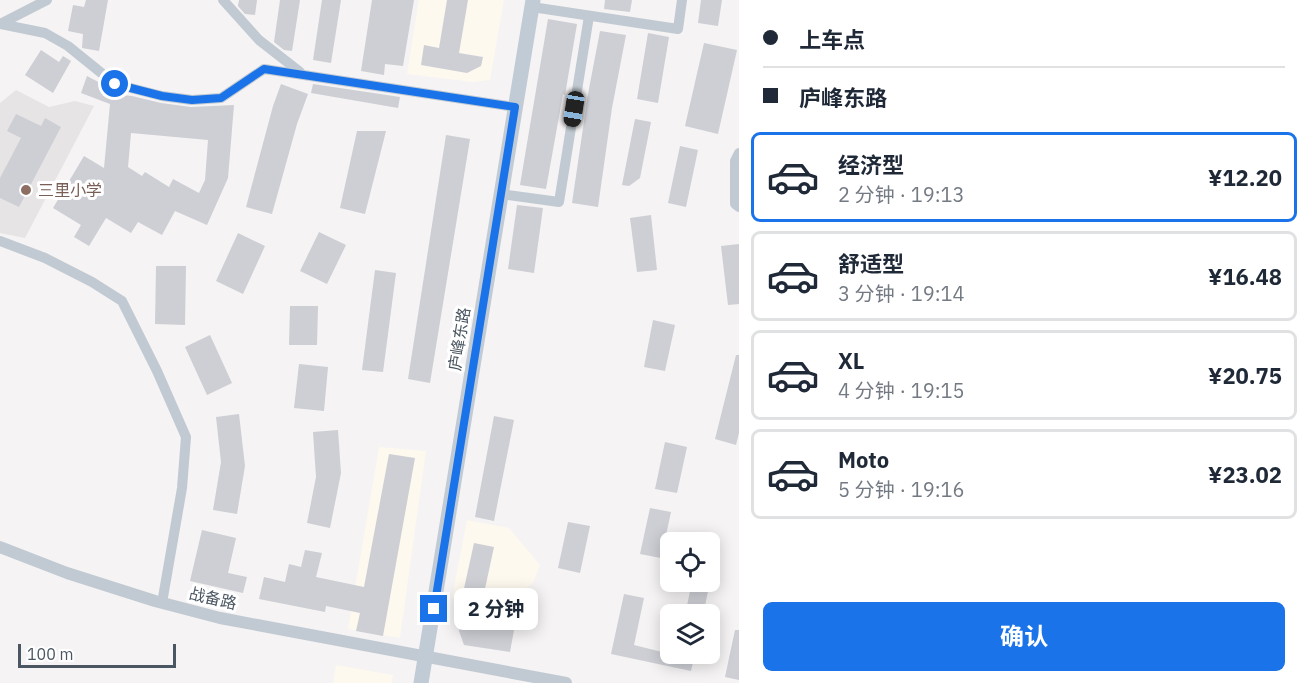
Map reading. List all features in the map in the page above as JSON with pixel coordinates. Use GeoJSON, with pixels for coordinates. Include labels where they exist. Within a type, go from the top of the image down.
{"type":"FeatureCollection","features":[{"type":"Feature","properties":{"kind":"main road","name":"庐峰东路"},"geometry":{"type":"LineString","coordinates":[[421,683],[532,4]]}},
{"type":"Feature","properties":{"kind":"street"},"geometry":{"type":"LineString","coordinates":[[0,24],[47,0]]}},
{"type":"Feature","properties":{"kind":"street"},"geometry":{"type":"LineString","coordinates":[[224,0],[259,40],[303,74]]}},
{"type":"Feature","properties":{"kind":"street"},"geometry":{"type":"LineString","coordinates":[[532,4],[589,16],[678,29],[682,0]]}},
{"type":"Feature","properties":{"kind":"street"},"geometry":{"type":"LineString","coordinates":[[501,194],[559,202],[589,16]]}},
{"type":"Feature","properties":{"kind":"street"},"geometry":{"type":"LineString","coordinates":[[0,24],[45,33],[68,46],[115,84],[162,96],[192,100],[221,98],[264,69],[515,107]]}},
{"type":"Feature","properties":{"kind":"street"},"geometry":{"type":"LineString","coordinates":[[739,153],[735,161],[735,204],[739,207]]}},
{"type":"Feature","properties":{"kind":"street"},"geometry":{"type":"LineString","coordinates":[[0,242],[45,258],[92,282],[122,302],[157,371],[186,437],[182,488],[162,603]]}},
{"type":"Feature","properties":{"kind":"street","name":"战备路"},"geometry":{"type":"LineString","coordinates":[[0,547],[67,573],[162,603],[220,618],[566,683]]}},
{"type":"Feature","properties":{"kind":"shaded area"},"geometry":{"type":"Polygon","coordinates":[[[419,0],[504,0],[490,80],[473,82],[407,74],[419,0]]]}},
{"type":"Feature","properties":{"kind":"shaded area","name":"三里小学"},"geometry":{"type":"Polygon","coordinates":[[[16,90],[49,107],[75,101],[94,106],[25,238],[0,233],[0,103],[16,90]]]}},
{"type":"Feature","properties":{"kind":"shaded area"},"geometry":{"type":"Polygon","coordinates":[[[379,447],[426,451],[400,638],[348,629],[379,447]]]}},
{"type":"Feature","properties":{"kind":"shaded area"},"geometry":{"type":"Polygon","coordinates":[[[467,520],[509,528],[540,565],[533,583],[495,609],[452,597],[467,520]]]}},
{"type":"Feature","properties":{"kind":"shaded area"},"geometry":{"type":"Polygon","coordinates":[[[336,665],[393,675],[392,683],[333,683],[336,665]]]}},
{"type":"Feature","properties":{"kind":"building"},"geometry":{"type":"Polygon","coordinates":[[[86,0],[108,0],[99,51],[82,48],[83,34],[68,31],[73,5],[84,7],[86,0]]]}},
{"type":"Feature","properties":{"kind":"building"},"geometry":{"type":"Polygon","coordinates":[[[239,0],[257,0],[255,15],[245,14],[238,6],[239,0]]]}},
{"type":"Feature","properties":{"kind":"building"},"geometry":{"type":"Polygon","coordinates":[[[280,0],[300,0],[292,51],[284,50],[274,42],[280,0]]]}},
{"type":"Feature","properties":{"kind":"building"},"geometry":{"type":"Polygon","coordinates":[[[322,0],[341,0],[331,63],[313,60],[322,0]]]}},
{"type":"Feature","properties":{"kind":"building"},"geometry":{"type":"Polygon","coordinates":[[[372,0],[414,0],[403,66],[385,64],[384,75],[361,71],[372,0]]]}},
{"type":"Feature","properties":{"kind":"building"},"geometry":{"type":"Polygon","coordinates":[[[447,0],[468,0],[459,53],[483,57],[481,66],[467,73],[421,65],[424,45],[439,48],[447,0]]]}},
{"type":"Feature","properties":{"kind":"building"},"geometry":{"type":"Polygon","coordinates":[[[605,0],[632,0],[630,12],[604,9],[605,0]]]}},
{"type":"Feature","properties":{"kind":"building"},"geometry":{"type":"Polygon","coordinates":[[[701,0],[722,0],[718,26],[698,23],[701,0]]]}},
{"type":"Feature","properties":{"kind":"building"},"geometry":{"type":"Polygon","coordinates":[[[548,19],[577,24],[546,189],[520,185],[548,19]]]}},
{"type":"Feature","properties":{"kind":"building"},"geometry":{"type":"Polygon","coordinates":[[[600,31],[626,35],[612,108],[598,207],[572,203],[600,31]]]}},
{"type":"Feature","properties":{"kind":"building"},"geometry":{"type":"Polygon","coordinates":[[[648,33],[669,37],[658,103],[637,99],[648,33]]]}},
{"type":"Feature","properties":{"kind":"building"},"geometry":{"type":"Polygon","coordinates":[[[704,43],[737,50],[718,134],[685,126],[704,43]]]}},
{"type":"Feature","properties":{"kind":"building"},"geometry":{"type":"Polygon","coordinates":[[[41,50],[59,62],[63,56],[71,61],[53,93],[25,75],[41,50]]]}},
{"type":"Feature","properties":{"kind":"building"},"geometry":{"type":"Polygon","coordinates":[[[87,76],[104,85],[101,93],[132,96],[191,107],[234,105],[228,178],[207,225],[175,211],[162,235],[138,222],[131,233],[106,218],[89,246],[74,237],[81,225],[53,208],[84,156],[104,168],[110,104],[81,93],[87,76]],[[131,133],[128,167],[142,176],[145,172],[169,187],[173,179],[199,193],[205,180],[208,140],[131,133]]]}},
{"type":"Feature","properties":{"kind":"building"},"geometry":{"type":"Polygon","coordinates":[[[281,84],[308,94],[297,124],[272,214],[246,207],[281,84]]]}},
{"type":"Feature","properties":{"kind":"building"},"geometry":{"type":"Polygon","coordinates":[[[313,84],[400,97],[398,108],[311,93],[313,84]]]}},
{"type":"Feature","properties":{"kind":"building"},"geometry":{"type":"Polygon","coordinates":[[[16,114],[41,126],[45,118],[61,127],[19,207],[0,198],[0,178],[21,138],[7,131],[16,114]]]}},
{"type":"Feature","properties":{"kind":"building"},"geometry":{"type":"Polygon","coordinates":[[[635,119],[651,122],[640,178],[629,186],[622,185],[635,119]]]}},
{"type":"Feature","properties":{"kind":"building"},"geometry":{"type":"Polygon","coordinates":[[[357,131],[386,131],[365,214],[340,208],[357,131]]]}},
{"type":"Feature","properties":{"kind":"building"},"geometry":{"type":"Polygon","coordinates":[[[446,135],[470,139],[430,383],[408,379],[446,135]]]}},
{"type":"Feature","properties":{"kind":"building"},"geometry":{"type":"Polygon","coordinates":[[[680,146],[698,150],[686,207],[668,203],[680,146]]]}},
{"type":"Feature","properties":{"kind":"building"},"geometry":{"type":"Polygon","coordinates":[[[517,205],[543,208],[534,273],[508,269],[517,205]]]}},
{"type":"Feature","properties":{"kind":"building"},"geometry":{"type":"Polygon","coordinates":[[[651,215],[657,270],[637,272],[630,218],[651,215]]]}},
{"type":"Feature","properties":{"kind":"building"},"geometry":{"type":"Polygon","coordinates":[[[319,232],[346,245],[327,284],[300,271],[319,232]]]}},
{"type":"Feature","properties":{"kind":"building"},"geometry":{"type":"Polygon","coordinates":[[[238,233],[265,246],[243,294],[216,281],[238,233]]]}},
{"type":"Feature","properties":{"kind":"building"},"geometry":{"type":"Polygon","coordinates":[[[739,244],[739,304],[728,305],[721,246],[739,244]]]}},
{"type":"Feature","properties":{"kind":"building"},"geometry":{"type":"Polygon","coordinates":[[[156,266],[186,266],[185,325],[155,324],[156,266]]]}},
{"type":"Feature","properties":{"kind":"building"},"geometry":{"type":"Polygon","coordinates":[[[375,270],[396,273],[383,372],[362,370],[375,270]]]}},
{"type":"Feature","properties":{"kind":"building"},"geometry":{"type":"Polygon","coordinates":[[[290,306],[318,306],[317,345],[289,345],[290,306]]]}},
{"type":"Feature","properties":{"kind":"building"},"geometry":{"type":"Polygon","coordinates":[[[653,320],[675,325],[665,371],[644,367],[653,320]]]}},
{"type":"Feature","properties":{"kind":"building"},"geometry":{"type":"Polygon","coordinates":[[[210,335],[232,383],[207,395],[185,347],[210,335]]]}},
{"type":"Feature","properties":{"kind":"building"},"geometry":{"type":"Polygon","coordinates":[[[736,355],[739,355],[739,433],[736,445],[715,439],[736,355]]]}},
{"type":"Feature","properties":{"kind":"building"},"geometry":{"type":"Polygon","coordinates":[[[299,364],[328,367],[324,411],[294,408],[299,364]]]}},
{"type":"Feature","properties":{"kind":"building"},"geometry":{"type":"Polygon","coordinates":[[[239,414],[245,466],[237,514],[213,510],[221,462],[216,417],[239,414]]]}},
{"type":"Feature","properties":{"kind":"building"},"geometry":{"type":"Polygon","coordinates":[[[494,416],[514,420],[494,521],[475,517],[494,416]]]}},
{"type":"Feature","properties":{"kind":"building"},"geometry":{"type":"Polygon","coordinates":[[[338,430],[341,473],[330,528],[307,523],[316,477],[313,432],[338,430]]]}},
{"type":"Feature","properties":{"kind":"building"},"geometry":{"type":"Polygon","coordinates":[[[665,442],[687,447],[677,493],[655,489],[665,442]]]}},
{"type":"Feature","properties":{"kind":"building"},"geometry":{"type":"Polygon","coordinates":[[[389,454],[415,458],[383,636],[356,631],[360,613],[326,606],[325,612],[259,599],[264,577],[285,582],[289,564],[301,567],[305,550],[322,553],[316,577],[364,587],[389,454]]]}},
{"type":"Feature","properties":{"kind":"building"},"geometry":{"type":"Polygon","coordinates":[[[650,508],[671,512],[667,532],[660,532],[660,558],[640,554],[650,508]]]}},
{"type":"Feature","properties":{"kind":"building"},"geometry":{"type":"Polygon","coordinates":[[[568,522],[590,526],[580,573],[558,568],[568,522]]]}},
{"type":"Feature","properties":{"kind":"building"},"geometry":{"type":"Polygon","coordinates":[[[202,530],[236,538],[228,573],[247,577],[243,593],[190,581],[202,530]]]}},
{"type":"Feature","properties":{"kind":"building"},"geometry":{"type":"Polygon","coordinates":[[[474,543],[494,547],[483,598],[463,593],[474,543]]]}},
{"type":"Feature","properties":{"kind":"building"},"geometry":{"type":"Polygon","coordinates":[[[690,592],[708,592],[705,604],[687,604],[690,592]]]}},
{"type":"Feature","properties":{"kind":"building"},"geometry":{"type":"Polygon","coordinates":[[[624,594],[644,598],[634,645],[660,652],[660,664],[693,664],[691,671],[611,654],[624,594]]]}},
{"type":"Feature","properties":{"kind":"building"},"geometry":{"type":"Polygon","coordinates":[[[464,611],[484,617],[482,627],[514,630],[510,652],[464,645],[459,631],[464,611]]]}},
{"type":"Feature","properties":{"kind":"building"},"geometry":{"type":"Polygon","coordinates":[[[735,630],[739,630],[739,680],[725,677],[735,630]]]}},
{"type":"Feature","properties":{"kind":"place","name":"三里小学"},"geometry":{"type":"Point","coordinates":[26,190]}},
{"type":"Feature","properties":{"kind":"route"},"geometry":{"type":"LineString","coordinates":[[115,84],[162,96],[192,100],[221,98],[264,69],[515,107],[434,609]]}}]}
